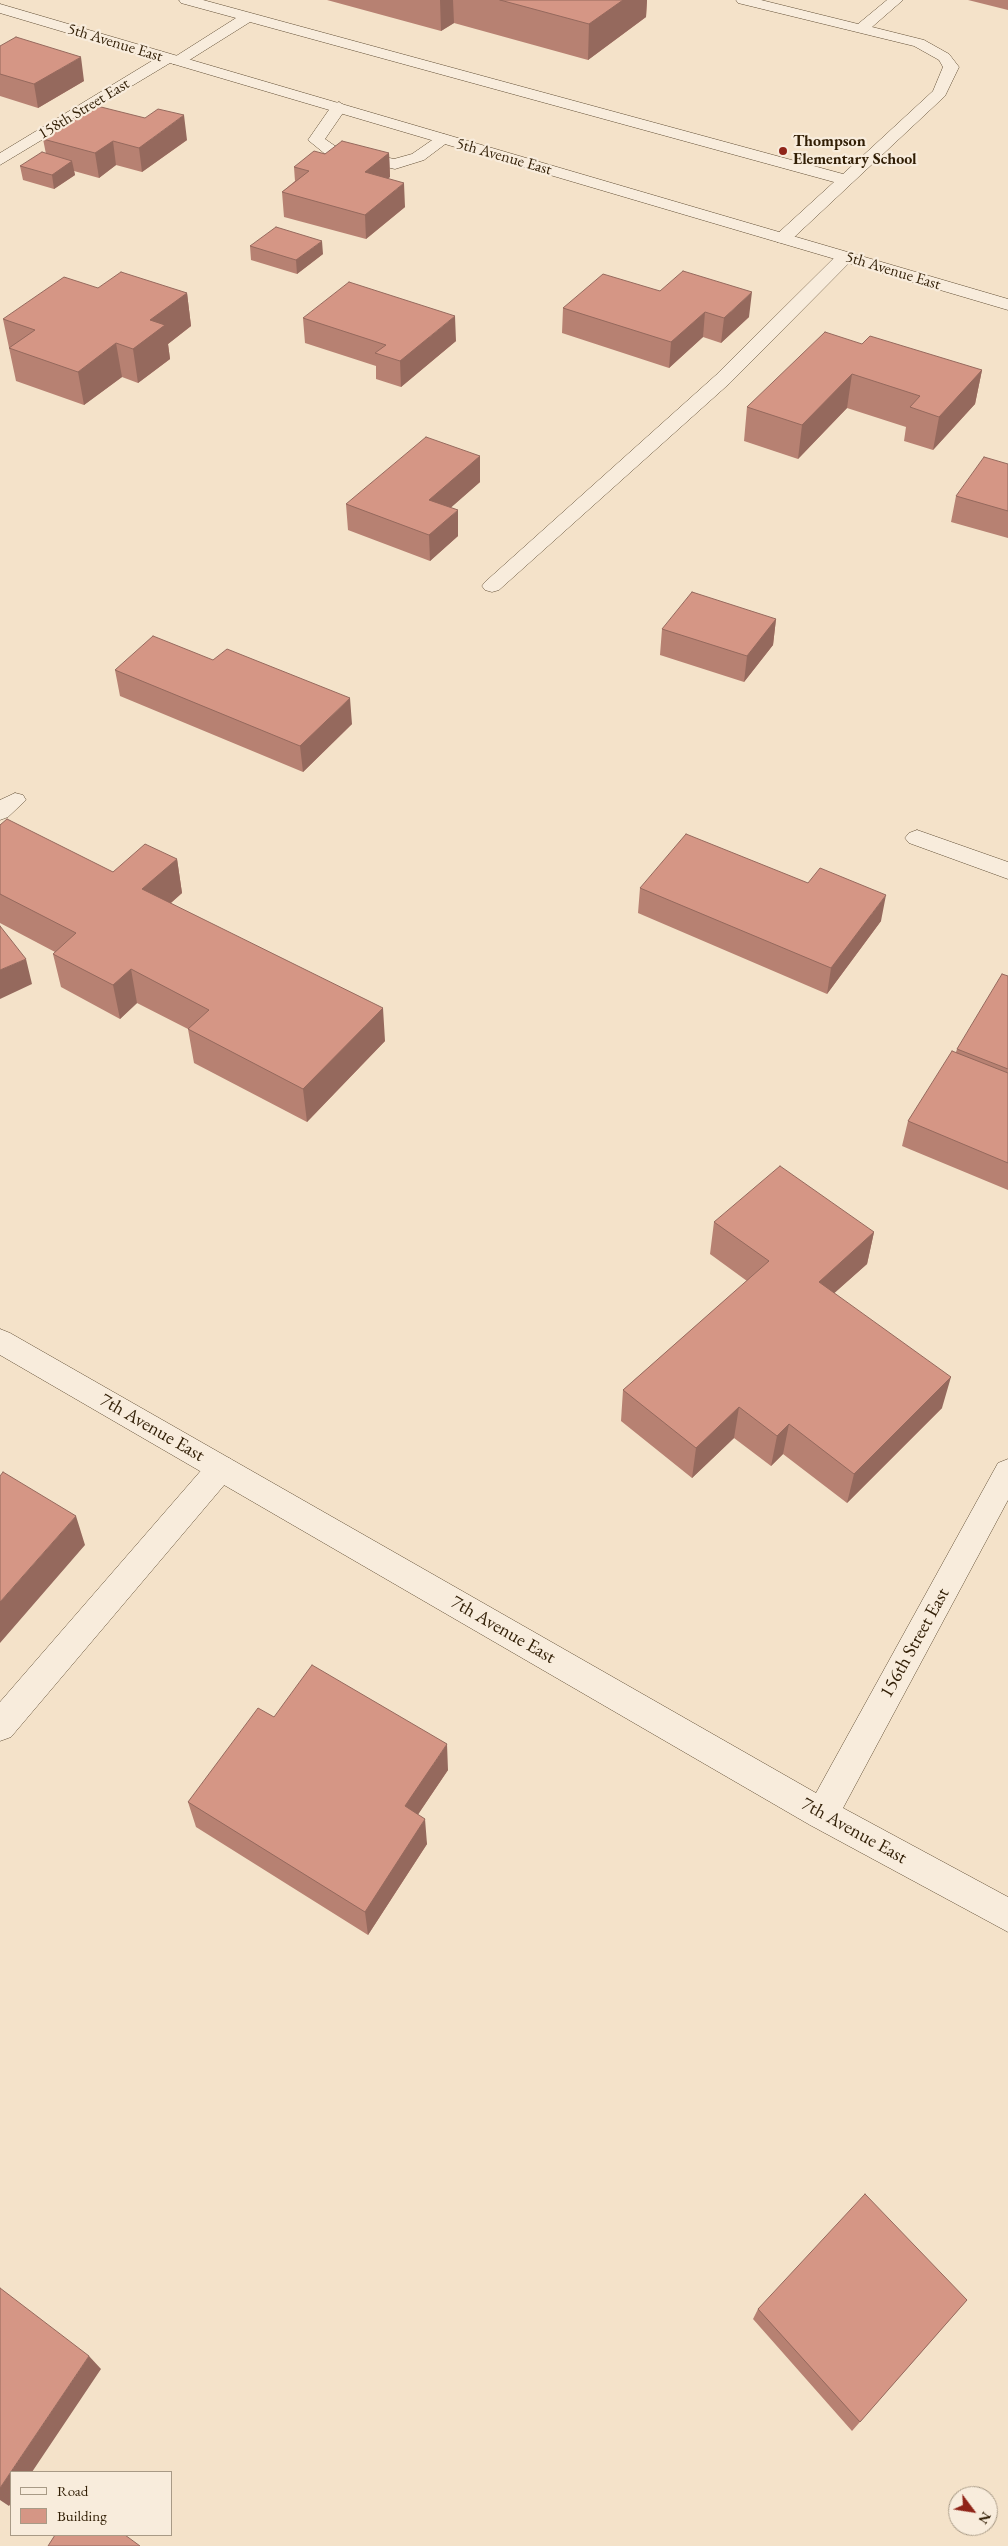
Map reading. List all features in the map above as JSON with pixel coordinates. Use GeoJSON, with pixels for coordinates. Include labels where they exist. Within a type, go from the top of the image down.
{"type":"FeatureCollection","features":[{"type":"Feature","properties":{"kind":"street"},"geometry":{"type":"LineString","coordinates":[[186,0],[847,180]]}},
{"type":"Feature","properties":{"kind":"street"},"geometry":{"type":"LineString","coordinates":[[743,0],[919,43],[944,57],[951,67],[940,94],[783,238]]}},
{"type":"Feature","properties":{"kind":"street"},"geometry":{"type":"LineString","coordinates":[[862,29],[896,0]]}},
{"type":"Feature","properties":{"kind":"street","name":"5th Avenue East"},"geometry":{"type":"LineString","coordinates":[[0,8],[1008,305]]}},
{"type":"Feature","properties":{"kind":"street","name":"158th Street East"},"geometry":{"type":"LineString","coordinates":[[0,160],[248,17]]}},
{"type":"Feature","properties":{"kind":"street"},"geometry":{"type":"LineString","coordinates":[[339,107],[316,140],[330,150],[395,164],[418,157],[444,139]]}},
{"type":"Feature","properties":{"kind":"street"},"geometry":{"type":"LineString","coordinates":[[492,586],[723,379],[845,257]]}},
{"type":"Feature","properties":{"kind":"street"},"geometry":{"type":"LineString","coordinates":[[917,838],[1008,870]]}},
{"type":"Feature","properties":{"kind":"street","name":"7th Avenue East"},"geometry":{"type":"LineString","coordinates":[[0,1341],[822,1814],[1008,1915]]}},
{"type":"Feature","properties":{"kind":"street"},"geometry":{"type":"LineString","coordinates":[[0,1726],[221,1468]]}},
{"type":"Feature","properties":{"kind":"street","name":"156th Street East"},"geometry":{"type":"LineString","coordinates":[[822,1814],[1008,1472]]}},
{"type":"Feature","properties":{"kind":"building"},"geometry":{"type":"Polygon","coordinates":[[[500,0],[623,0],[589,24],[500,0]]]}},
{"type":"Feature","properties":{"kind":"building"},"geometry":{"type":"Polygon","coordinates":[[[16,37],[81,57],[34,84],[0,74],[0,46],[16,37]]]}},
{"type":"Feature","properties":{"kind":"building"},"geometry":{"type":"Polygon","coordinates":[[[93,105],[145,118],[158,109],[184,115],[139,148],[113,141],[95,153],[43,139],[93,105]]]}},
{"type":"Feature","properties":{"kind":"building"},"geometry":{"type":"Polygon","coordinates":[[[342,141],[389,153],[365,172],[404,183],[365,215],[282,192],[309,171],[294,167],[314,151],[325,154],[342,141]]]}},
{"type":"Feature","properties":{"kind":"building"},"geometry":{"type":"Polygon","coordinates":[[[42,152],[72,161],[52,175],[20,166],[42,152]]]}},
{"type":"Feature","properties":{"kind":"building"},"geometry":{"type":"Polygon","coordinates":[[[276,227],[322,241],[296,260],[250,246],[276,227]]]}},
{"type":"Feature","properties":{"kind":"building"},"geometry":{"type":"Polygon","coordinates":[[[683,271],[752,292],[724,318],[705,312],[671,342],[563,308],[603,274],[660,291],[683,271]]]}},
{"type":"Feature","properties":{"kind":"building"},"geometry":{"type":"Polygon","coordinates":[[[121,272],[187,293],[150,320],[165,325],[133,349],[116,343],[78,372],[9,348],[35,330],[3,319],[64,277],[98,288],[121,272]]]}},
{"type":"Feature","properties":{"kind":"building"},"geometry":{"type":"Polygon","coordinates":[[[349,282],[455,316],[400,361],[375,353],[386,345],[303,318],[349,282]]]}},
{"type":"Feature","properties":{"kind":"building"},"geometry":{"type":"Polygon","coordinates":[[[825,332],[862,344],[870,336],[982,370],[939,417],[910,407],[920,396],[852,374],[802,425],[747,407],[825,332]]]}},
{"type":"Feature","properties":{"kind":"building"},"geometry":{"type":"Polygon","coordinates":[[[426,437],[480,456],[429,500],[458,510],[429,535],[346,504],[426,437]]]}},
{"type":"Feature","properties":{"kind":"building"},"geometry":{"type":"Polygon","coordinates":[[[984,457],[1008,464],[1008,511],[956,496],[984,457]]]}},
{"type":"Feature","properties":{"kind":"building"},"geometry":{"type":"Polygon","coordinates":[[[692,592],[776,619],[747,656],[662,629],[692,592]]]}},
{"type":"Feature","properties":{"kind":"building"},"geometry":{"type":"Polygon","coordinates":[[[153,636],[213,660],[227,649],[350,698],[300,746],[115,670],[153,636]]]}},
{"type":"Feature","properties":{"kind":"building"},"geometry":{"type":"Polygon","coordinates":[[[7,819],[113,872],[145,844],[177,859],[142,889],[383,1008],[303,1089],[188,1029],[209,1010],[131,969],[113,985],[53,954],[76,933],[0,894],[0,825],[7,819]]]}},
{"type":"Feature","properties":{"kind":"building"},"geometry":{"type":"Polygon","coordinates":[[[686,834],[808,883],[820,868],[886,895],[831,968],[640,888],[686,834]]]}},
{"type":"Feature","properties":{"kind":"building"},"geometry":{"type":"Polygon","coordinates":[[[0,926],[26,959],[0,970],[0,926]]]}},
{"type":"Feature","properties":{"kind":"building"},"geometry":{"type":"Polygon","coordinates":[[[1002,974],[1008,976],[1008,1069],[957,1049],[1002,974]]]}},
{"type":"Feature","properties":{"kind":"building"},"geometry":{"type":"Polygon","coordinates":[[[952,1051],[1008,1073],[1008,1163],[908,1121],[952,1051]]]}},
{"type":"Feature","properties":{"kind":"building"},"geometry":{"type":"Polygon","coordinates":[[[780,1166],[874,1232],[819,1282],[951,1377],[854,1474],[789,1424],[777,1436],[739,1407],[696,1448],[623,1390],[769,1261],[714,1222],[780,1166]]]}},
{"type":"Feature","properties":{"kind":"building"},"geometry":{"type":"Polygon","coordinates":[[[3,1472],[76,1516],[0,1602],[0,1476],[3,1472]]]}},
{"type":"Feature","properties":{"kind":"building"},"geometry":{"type":"Polygon","coordinates":[[[312,1665],[447,1744],[405,1806],[425,1819],[365,1912],[188,1802],[258,1708],[274,1717],[312,1665]]]}},
{"type":"Feature","properties":{"kind":"building"},"geometry":{"type":"Polygon","coordinates":[[[865,2194],[967,2300],[860,2422],[758,2309],[865,2194]]]}},
{"type":"Feature","properties":{"kind":"building"},"geometry":{"type":"Polygon","coordinates":[[[0,2288],[89,2356],[0,2488],[0,2288]]]}},
{"type":"Feature","properties":{"kind":"building"},"geometry":{"type":"Polygon","coordinates":[[[54,2536],[126,2536],[140,2546],[48,2546],[54,2536]]]}},
{"type":"Feature","properties":{"kind":"place","name":"Thompson Elementary School"},"geometry":{"type":"Point","coordinates":[783,151]}}]}
